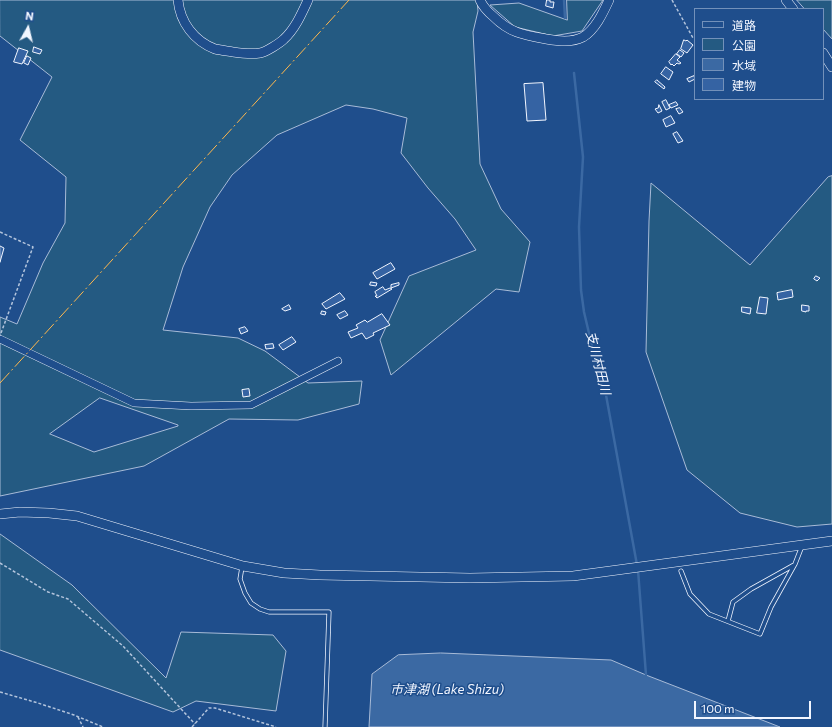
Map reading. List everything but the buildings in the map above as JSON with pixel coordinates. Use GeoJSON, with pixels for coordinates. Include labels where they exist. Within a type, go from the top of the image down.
{"type":"FeatureCollection","features":[{"type":"Feature","properties":{"kind":"street"},"geometry":{"type":"LineString","coordinates":[[178,0],[183,21],[190,31],[202,42],[215,49],[239,53],[261,53],[284,39],[302,15],[308,0]]}},
{"type":"Feature","properties":{"kind":"street"},"geometry":{"type":"LineString","coordinates":[[481,1],[501,24],[513,31],[524,35],[558,41],[570,41],[581,38],[589,33],[605,10],[609,0]]}},
{"type":"Feature","properties":{"kind":"street"},"geometry":{"type":"LineString","coordinates":[[786,0],[792,8]]}},
{"type":"Feature","properties":{"kind":"street"},"geometry":{"type":"LineString","coordinates":[[824,55],[832,67]]}},
{"type":"Feature","properties":{"kind":"street"},"geometry":{"type":"LineString","coordinates":[[0,339],[134,403],[148,404],[192,406],[251,405],[338,362]]}},
{"type":"Feature","properties":{"kind":"street"},"geometry":{"type":"LineString","coordinates":[[0,514],[20,512],[77,516],[243,566],[284,573],[320,575],[470,578],[573,576],[832,541]]}},
{"type":"Feature","properties":{"kind":"lane"},"geometry":{"type":"LineString","coordinates":[[681,570],[690,594],[709,614],[760,634],[771,607],[795,564],[803,545]]}},
{"type":"Feature","properties":{"kind":"lane"},"geometry":{"type":"LineString","coordinates":[[728,621],[733,602],[751,589],[795,564]]}},
{"type":"Feature","properties":{"kind":"lane"},"geometry":{"type":"LineString","coordinates":[[243,566],[240,579],[245,593],[252,603],[260,609],[269,612],[329,612],[325,727]]}},
{"type":"Feature","properties":{"kind":"path"},"geometry":{"type":"LineString","coordinates":[[672,0],[693,38]]}},
{"type":"Feature","properties":{"kind":"path"},"geometry":{"type":"LineString","coordinates":[[0,232],[33,247],[0,335]]}},
{"type":"Feature","properties":{"kind":"path"},"geometry":{"type":"LineString","coordinates":[[0,563],[48,592],[68,599],[124,646],[195,724]]}},
{"type":"Feature","properties":{"kind":"path"},"geometry":{"type":"LineString","coordinates":[[0,692],[38,703],[103,727]]}},
{"type":"Feature","properties":{"kind":"path"},"geometry":{"type":"LineString","coordinates":[[192,727],[210,708],[215,708],[276,727]]}},
{"type":"Feature","properties":{"kind":"path"},"geometry":{"type":"LineString","coordinates":[[78,717],[83,727]]}},
{"type":"Feature","properties":{"kind":"green space"},"geometry":{"type":"Polygon","coordinates":[[[0,0],[477,0],[478,11],[473,32],[480,164],[501,209],[530,242],[519,292],[496,289],[391,375],[380,340],[409,276],[476,250],[455,219],[428,188],[401,153],[407,118],[373,109],[346,105],[277,135],[232,175],[210,207],[183,267],[163,330],[238,338],[265,351],[308,383],[362,381],[359,404],[298,420],[229,419],[144,466],[0,496],[0,317],[17,324],[43,263],[65,223],[66,177],[20,140],[52,77],[0,36],[0,0]],[[100,398],[50,434],[94,452],[178,425],[100,398]]]}},
{"type":"Feature","properties":{"kind":"green space"},"geometry":{"type":"Polygon","coordinates":[[[567,0],[603,0],[582,31],[553,36],[515,27],[490,5],[519,3],[567,20],[567,0]]]}},
{"type":"Feature","properties":{"kind":"green space"},"geometry":{"type":"Polygon","coordinates":[[[797,0],[832,0],[832,39],[824,30],[824,8],[804,8],[797,0]]]}},
{"type":"Feature","properties":{"kind":"green space"},"geometry":{"type":"Polygon","coordinates":[[[832,176],[832,524],[797,527],[740,513],[687,470],[646,352],[651,183],[750,265],[828,177],[832,176]]]}},
{"type":"Feature","properties":{"kind":"green space"},"geometry":{"type":"Polygon","coordinates":[[[0,534],[72,585],[166,678],[181,632],[273,635],[286,651],[276,711],[196,701],[173,712],[0,650],[0,534]]]}},
{"type":"Feature","properties":{"kind":"water","name":"市津湖 (Lake Shizu)"},"geometry":{"type":"Polygon","coordinates":[[[441,653],[611,660],[780,727],[369,727],[372,674],[398,655],[441,653]]]}},
{"type":"Feature","properties":{"kind":"waterway","name":"支川村田川"},"geometry":{"type":"LineString","coordinates":[[564,0],[565,18]]}},
{"type":"Feature","properties":{"kind":"waterway","name":"支川村田川"},"geometry":{"type":"LineString","coordinates":[[574,73],[583,157],[579,227],[581,290],[584,312],[592,346],[600,362],[600,380],[606,395],[637,565]]}},
{"type":"Feature","properties":{"kind":"waterway","name":"支川村田川"},"geometry":{"type":"LineString","coordinates":[[638,570],[646,675]]}},
{"type":"Feature","properties":{"kind":"power"},"geometry":{"type":"LineString","coordinates":[[0,383],[349,0]]}}]}
